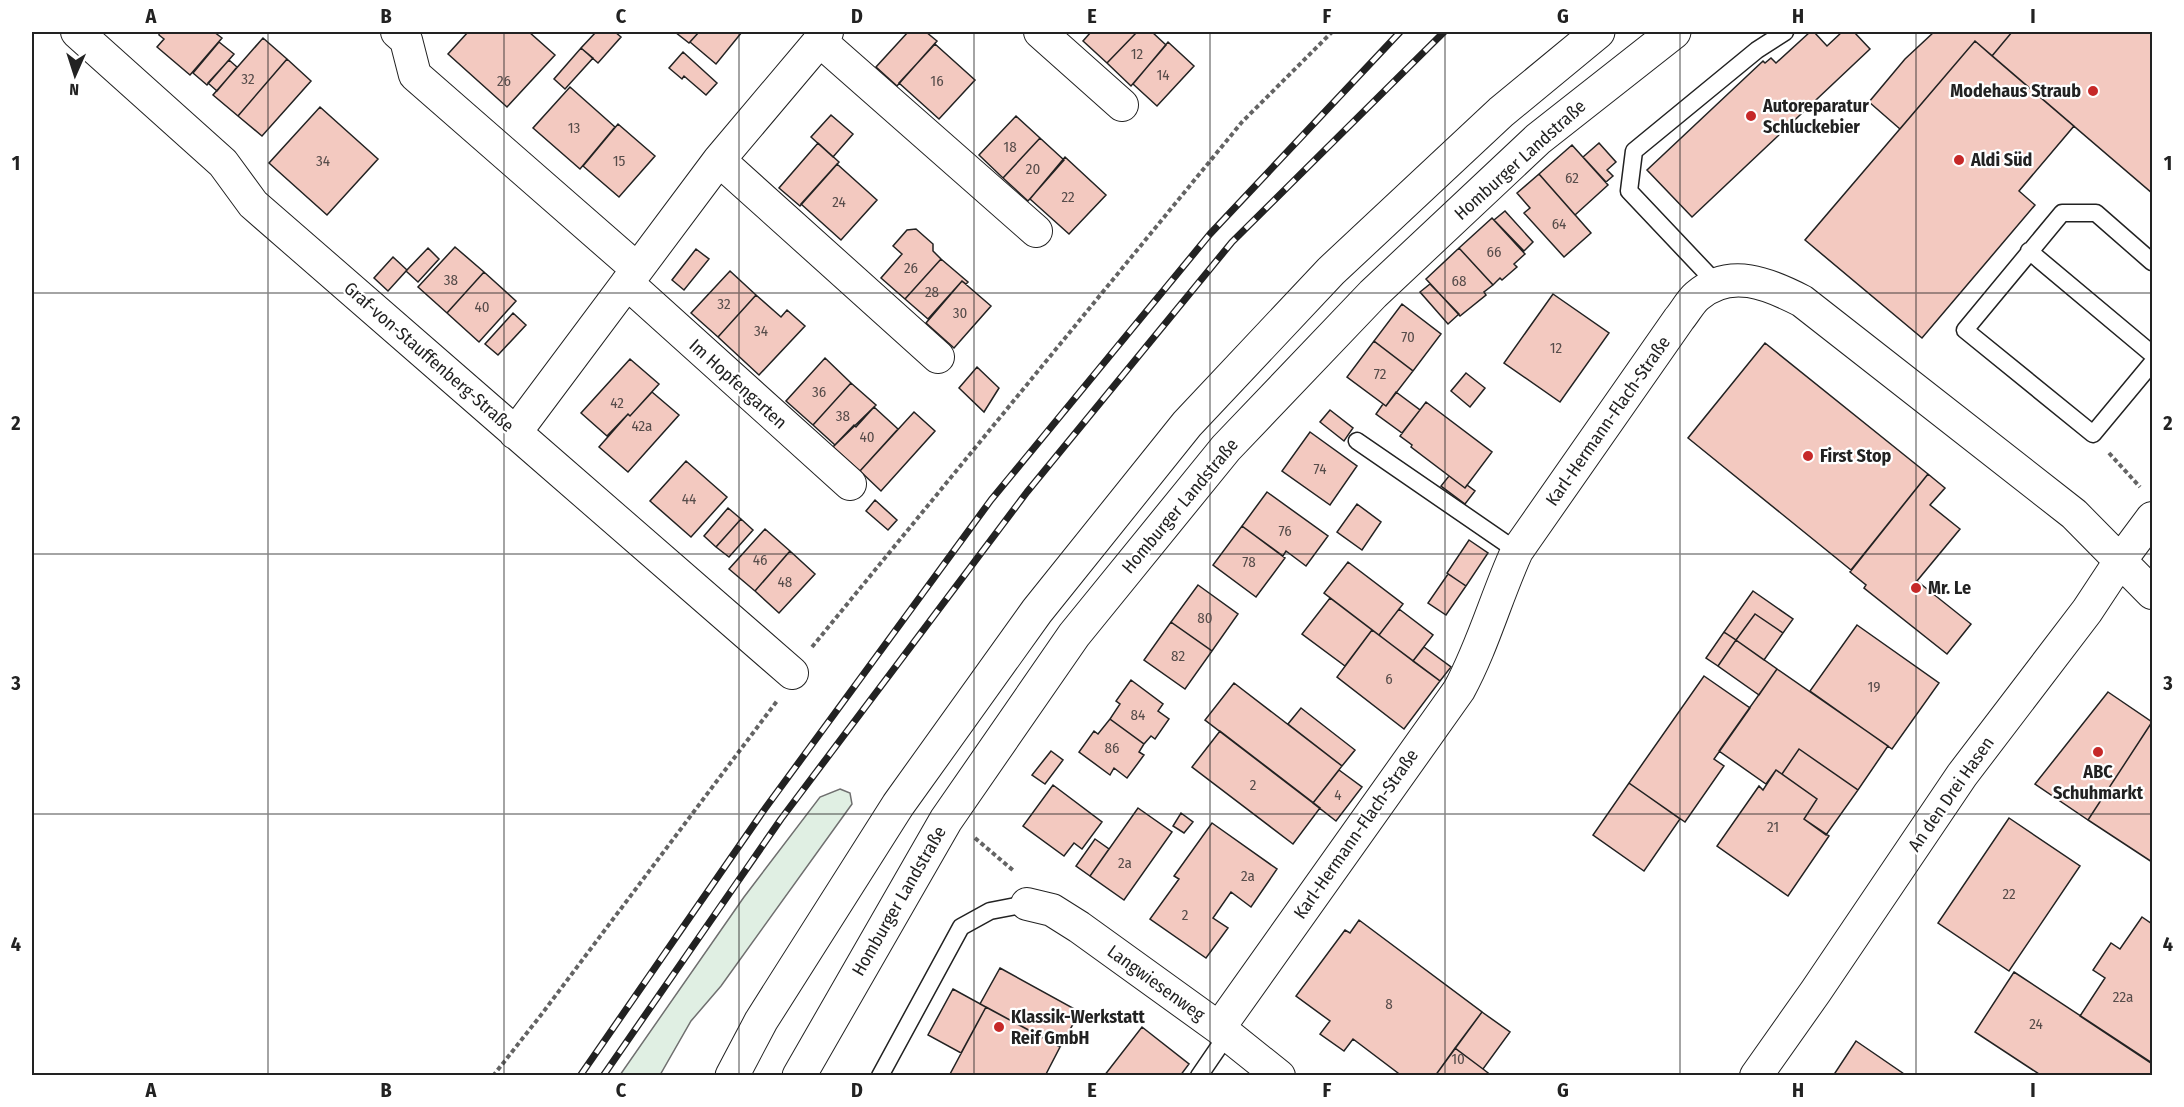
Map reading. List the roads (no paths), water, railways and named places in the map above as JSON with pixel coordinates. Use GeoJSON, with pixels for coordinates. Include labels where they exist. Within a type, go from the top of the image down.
{"type":"FeatureCollection","features":[{"type":"Feature","properties":{"kind":"main road"},"geometry":{"type":"LineString","coordinates":[[732,1076],[760,1021],[898,805],[1037,611],[1187,424],[1331,271],[1501,112],[1598,32]]}},
{"type":"Feature","properties":{"kind":"main road","name":"Homburger Landstraße"},"geometry":{"type":"LineString","coordinates":[[799,1076],[946,820],[1074,635],[1226,448],[1382,286],[1538,139],[1674,32]]}},
{"type":"Feature","properties":{"kind":"main road"},"geometry":{"type":"LineString","coordinates":[[1636,60],[1689,32]]}},
{"type":"Feature","properties":{"kind":"street","name":"Graf-von-Stauffenberg-Straße"},"geometry":{"type":"LineString","coordinates":[[77,32],[223,162],[253,204],[792,673]]}},
{"type":"Feature","properties":{"kind":"street","name":"Im Hopfengarten"},"geometry":{"type":"LineString","coordinates":[[397,32],[406,40],[415,75],[509,158],[849,484]]}},
{"type":"Feature","properties":{"kind":"street"},"geometry":{"type":"LineString","coordinates":[[1040,32],[1122,105]]}},
{"type":"Feature","properties":{"kind":"street"},"geometry":{"type":"LineString","coordinates":[[515,433],[719,160],[823,36],[1036,231]]}},
{"type":"Feature","properties":{"kind":"street"},"geometry":{"type":"LineString","coordinates":[[719,160],[938,357]]}},
{"type":"Feature","properties":{"kind":"street","name":"Karl-Hermann-Flach-Straße"},"geometry":{"type":"LineString","coordinates":[[1223,1032],[1459,690],[1475,660],[1504,579],[1517,551],[1696,296],[1718,284],[1747,280],[1772,286],[1802,301],[2074,514],[2152,593]]}},
{"type":"Feature","properties":{"kind":"street","name":"An den Drei Hasen"},"geometry":{"type":"LineString","coordinates":[[1756,1076],[1962,775],[2087,610],[2120,561],[2149,505]]}},
{"type":"Feature","properties":{"kind":"street","name":"Langwiesenweg"},"geometry":{"type":"LineString","coordinates":[[1026,904],[1052,910],[1070,921],[1223,1032],[1279,1076]]}},
{"type":"Feature","properties":{"kind":"lane"},"geometry":{"type":"LineString","coordinates":[[1718,284],[1629,191],[1634,151],[1757,50],[1785,32]]}},
{"type":"Feature","properties":{"kind":"lane"},"geometry":{"type":"LineString","coordinates":[[2152,262],[2096,213],[2062,213],[1965,330],[2093,434],[2152,363]]}},
{"type":"Feature","properties":{"kind":"lane"},"geometry":{"type":"LineString","coordinates":[[2029,251],[2152,354]]}},
{"type":"Feature","properties":{"kind":"lane"},"geometry":{"type":"LineString","coordinates":[[1357,441],[1517,551]]}},
{"type":"Feature","properties":{"kind":"lane"},"geometry":{"type":"LineString","coordinates":[[881,1074],[962,927],[990,911],[1026,904]]}},
{"type":"Feature","properties":{"kind":"lane"},"geometry":{"type":"LineString","coordinates":[[1199,1076],[1223,1032]]}},
{"type":"Feature","properties":{"kind":"railway"},"geometry":{"type":"LineString","coordinates":[[580,1076],[764,810],[991,500],[1210,234],[1400,32]]}},
{"type":"Feature","properties":{"kind":"railway"},"geometry":{"type":"LineString","coordinates":[[603,1076],[781,819],[1027,492],[1232,242],[1444,32]]}},
{"type":"Feature","properties":{"kind":"place","name":"Modehaus Straub"},"geometry":{"type":"Point","coordinates":[2093,91]}},
{"type":"Feature","properties":{"kind":"place","name":"Autoreparatur Schluckebier"},"geometry":{"type":"Point","coordinates":[1751,116]}},
{"type":"Feature","properties":{"kind":"place","name":"Aldi Süd"},"geometry":{"type":"Point","coordinates":[1959,160]}},
{"type":"Feature","properties":{"kind":"place","name":"First Stop"},"geometry":{"type":"Point","coordinates":[1808,456]}},
{"type":"Feature","properties":{"kind":"place","name":"Mr. Le"},"geometry":{"type":"Point","coordinates":[1916,588]}},
{"type":"Feature","properties":{"kind":"place","name":"ABC Schuhmarkt"},"geometry":{"type":"Point","coordinates":[2098,752]}},
{"type":"Feature","properties":{"kind":"place","name":"Klassik-Werkstatt Reif GmbH"},"geometry":{"type":"Point","coordinates":[999,1027]}}]}
